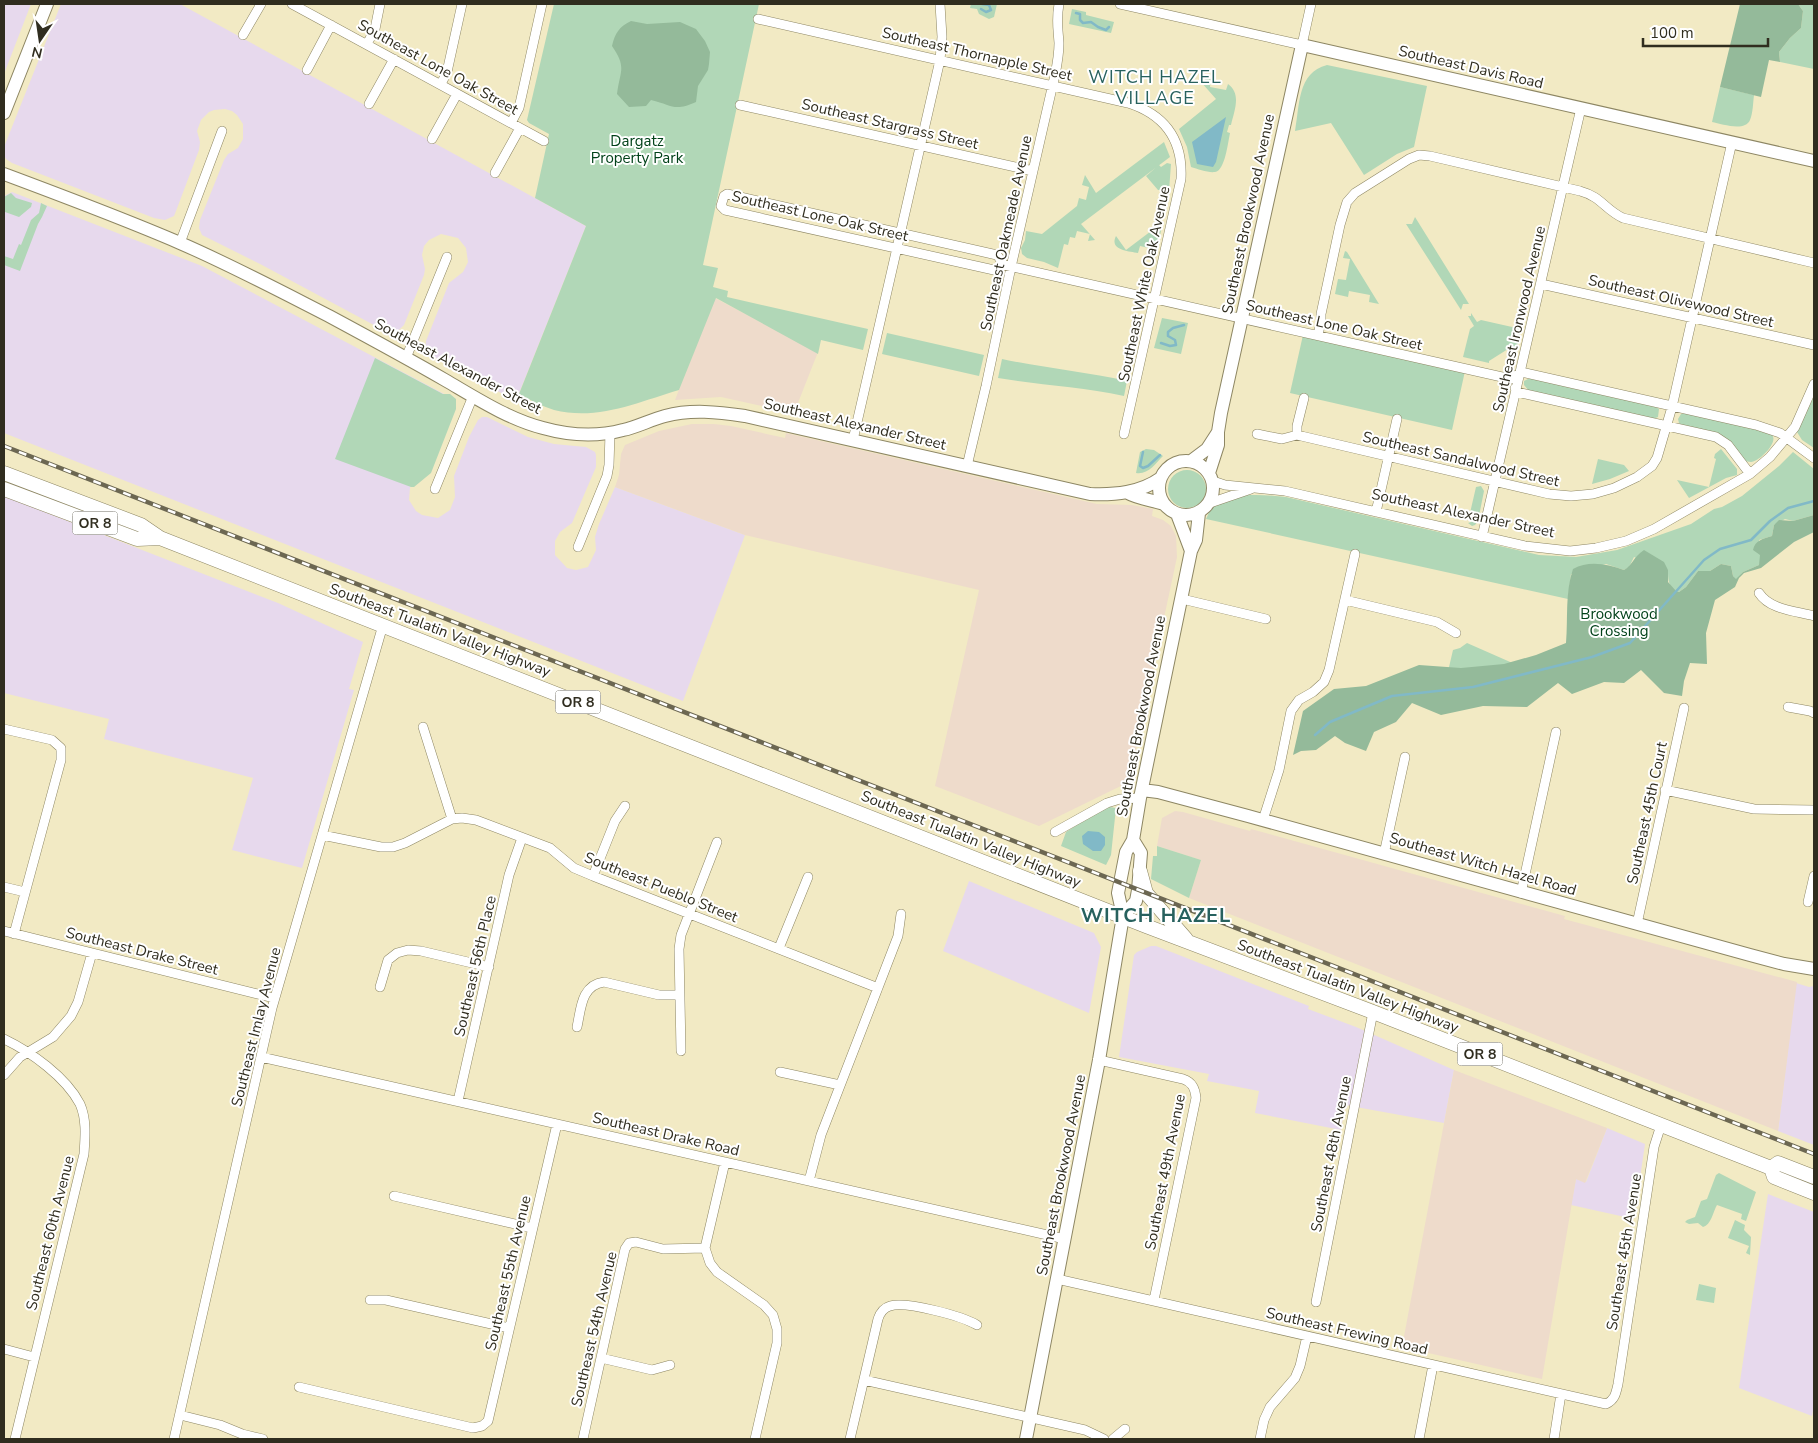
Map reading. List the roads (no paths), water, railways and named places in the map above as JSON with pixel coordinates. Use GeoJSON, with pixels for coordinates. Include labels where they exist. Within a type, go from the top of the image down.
{"type":"FeatureCollection","features":[{"type":"Feature","properties":{"kind":"main road"},"geometry":{"type":"LineString","coordinates":[[4,464],[28,472],[55,492]]}},
{"type":"Feature","properties":{"kind":"main road","name":"Southeast Tualatin Valley Highway"},"geometry":{"type":"LineString","coordinates":[[4,473],[142,525],[160,538],[1771,1168]]}},
{"type":"Feature","properties":{"kind":"main road","name":"Southeast Tualatin Valley Highway"},"geometry":{"type":"LineString","coordinates":[[4,489],[137,539],[160,538]]}},
{"type":"Feature","properties":{"kind":"main road"},"geometry":{"type":"LineString","coordinates":[[1140,871],[1146,893],[1188,941]]}},
{"type":"Feature","properties":{"kind":"main road","name":"Southeast Tualatin Valley Highway"},"geometry":{"type":"LineString","coordinates":[[1771,1168],[1778,1163],[1814,1177]]}},
{"type":"Feature","properties":{"kind":"main road","name":"Southeast Tualatin Valley Highway"},"geometry":{"type":"LineString","coordinates":[[1771,1168],[1774,1178],[1814,1193]]}},
{"type":"Feature","properties":{"kind":"street"},"geometry":{"type":"LineString","coordinates":[[4,112],[47,4]]}},
{"type":"Feature","properties":{"kind":"street"},"geometry":{"type":"LineString","coordinates":[[243,35],[261,4]]}},
{"type":"Feature","properties":{"kind":"street","name":"Southeast Lone Oak Street"},"geometry":{"type":"LineString","coordinates":[[295,4],[544,141]]}},
{"type":"Feature","properties":{"kind":"street"},"geometry":{"type":"LineString","coordinates":[[367,44],[375,29],[380,4]]}},
{"type":"Feature","properties":{"kind":"street"},"geometry":{"type":"LineString","coordinates":[[441,84],[447,72],[462,4]]}},
{"type":"Feature","properties":{"kind":"street"},"geometry":{"type":"LineString","coordinates":[[511,123],[519,108],[542,4]]}},
{"type":"Feature","properties":{"kind":"street"},"geometry":{"type":"LineString","coordinates":[[853,440],[940,60],[942,37],[940,4]]}},
{"type":"Feature","properties":{"kind":"street","name":"Southeast Oakmeade Avenue"},"geometry":{"type":"LineString","coordinates":[[967,466],[986,386],[1008,266],[1033,171],[1058,57],[1059,42],[1056,25],[1060,4]]}},
{"type":"Feature","properties":{"kind":"street","name":"Southeast Davis Road"},"geometry":{"type":"LineString","coordinates":[[1120,4],[1814,161]]}},
{"type":"Feature","properties":{"kind":"street","name":"Southeast Brookwood Avenue"},"geometry":{"type":"LineString","coordinates":[[1211,477],[1218,445],[1218,432],[1242,318],[1311,4]]}},
{"type":"Feature","properties":{"kind":"street","name":"Southeast Thornapple Street"},"geometry":{"type":"LineString","coordinates":[[758,19],[1139,106],[1160,120],[1176,140]]}},
{"type":"Feature","properties":{"kind":"street"},"geometry":{"type":"LineString","coordinates":[[306,70],[331,25]]}},
{"type":"Feature","properties":{"kind":"street"},"geometry":{"type":"LineString","coordinates":[[369,104],[394,59]]}},
{"type":"Feature","properties":{"kind":"street"},"geometry":{"type":"LineString","coordinates":[[432,139],[457,94]]}},
{"type":"Feature","properties":{"kind":"street","name":"Southeast Stargrass Street"},"geometry":{"type":"LineString","coordinates":[[740,105],[1033,171]]}},
{"type":"Feature","properties":{"kind":"street","name":"Southeast Ironwood Avenue"},"geometry":{"type":"LineString","coordinates":[[1482,536],[1517,392],[1581,108]]}},
{"type":"Feature","properties":{"kind":"street"},"geometry":{"type":"LineString","coordinates":[[495,173],[520,128]]}},
{"type":"Feature","properties":{"kind":"street"},"geometry":{"type":"LineString","coordinates":[[180,243],[222,131]]}},
{"type":"Feature","properties":{"kind":"street","name":"Southeast White Oak Avenue"},"geometry":{"type":"LineString","coordinates":[[1124,434],[1181,179],[1181,158],[1176,140]]}},
{"type":"Feature","properties":{"kind":"street","name":"Southeast Sandalwood Street"},"geometry":{"type":"LineString","coordinates":[[1257,434],[1282,439],[1297,435],[1549,494],[1572,496],[1593,494],[1614,488],[1637,477],[1652,466],[1657,458],[1672,407],[1732,142]]}},
{"type":"Feature","properties":{"kind":"street"},"geometry":{"type":"LineString","coordinates":[[1318,335],[1345,207],[1355,193],[1409,159],[1419,155],[1590,194],[1599,199],[1614,214],[1623,218],[1814,263]]}},
{"type":"Feature","properties":{"kind":"street","name":"Southeast Alexander Street"},"geometry":{"type":"LineString","coordinates":[[4,174],[180,243],[273,288],[519,420],[542,428],[562,433],[610,433],[665,416],[688,412],[716,411],[1090,494],[1128,493],[1152,484],[1161,478]]}},
{"type":"Feature","properties":{"kind":"street","name":"Southeast Lone Oak Street"},"geometry":{"type":"LineString","coordinates":[[1008,266],[997,255],[727,194],[724,196],[722,206],[725,210],[994,270],[1008,266],[1511,380]]}},
{"type":"Feature","properties":{"kind":"street"},"geometry":{"type":"LineString","coordinates":[[406,358],[447,257]]}},
{"type":"Feature","properties":{"kind":"street","name":"Southeast Olivewood Street"},"geometry":{"type":"LineString","coordinates":[[1541,284],[1814,345]]}},
{"type":"Feature","properties":{"kind":"street"},"geometry":{"type":"LineString","coordinates":[[1750,474],[1728,445],[1716,437],[1517,392],[1511,380],[1521,372],[1773,430],[1814,458]]}},
{"type":"Feature","properties":{"kind":"street","name":"Southeast Alexander Street"},"geometry":{"type":"LineString","coordinates":[[1211,477],[1225,485],[1285,491],[1540,548],[1570,551],[1596,548],[1626,541],[1654,528],[1750,474],[1770,457],[1795,427],[1814,384]]}},
{"type":"Feature","properties":{"kind":"street"},"geometry":{"type":"LineString","coordinates":[[435,489],[473,396]]}},
{"type":"Feature","properties":{"kind":"street"},"geometry":{"type":"LineString","coordinates":[[1297,435],[1297,426],[1304,398]]}},
{"type":"Feature","properties":{"kind":"street"},"geometry":{"type":"LineString","coordinates":[[1376,512],[1398,419]]}},
{"type":"Feature","properties":{"kind":"street","name":"Southeast Brookwood Avenue"},"geometry":{"type":"LineString","coordinates":[[1191,461],[1207,449],[1218,432]]}},
{"type":"Feature","properties":{"kind":"street"},"geometry":{"type":"LineString","coordinates":[[578,547],[607,476],[610,465],[610,433]]}},
{"type":"Feature","properties":{"kind":"street"},"geometry":{"type":"LineString","coordinates":[[1182,461],[1191,461],[1205,468],[1211,477],[1213,492],[1210,503],[1199,513],[1177,514],[1164,504],[1160,492],[1161,478],[1171,465],[1182,461]]}},
{"type":"Feature","properties":{"kind":"street","name":"Southeast Alexander Street"},"geometry":{"type":"LineString","coordinates":[[1210,503],[1251,488]]}},
{"type":"Feature","properties":{"kind":"street","name":"Southeast Alexander Street"},"geometry":{"type":"LineString","coordinates":[[1128,493],[1135,497],[1164,504]]}},
{"type":"Feature","properties":{"kind":"street","name":"Southeast Brookwood Avenue"},"geometry":{"type":"LineString","coordinates":[[1026,1439],[1099,1060],[1123,916],[1118,894],[1126,852],[1133,840],[1191,551],[1196,540],[1199,513]]}},
{"type":"Feature","properties":{"kind":"street"},"geometry":{"type":"LineString","coordinates":[[1177,514],[1191,551]]}},
{"type":"Feature","properties":{"kind":"street"},"geometry":{"type":"LineString","coordinates":[[1263,820],[1279,770],[1291,711],[1299,700],[1314,692],[1324,682],[1333,656],[1354,554]]}},
{"type":"Feature","properties":{"kind":"street"},"geometry":{"type":"LineString","coordinates":[[1759,593],[1768,603],[1777,607],[1814,616]]}},
{"type":"Feature","properties":{"kind":"street","name":"Southeast Brookwood Avenue"},"geometry":{"type":"LineString","coordinates":[[1182,599],[1266,619]]}},
{"type":"Feature","properties":{"kind":"street"},"geometry":{"type":"LineString","coordinates":[[1345,600],[1437,622],[1456,632]]}},
{"type":"Feature","properties":{"kind":"street","name":"Southeast Imlay Avenue"},"geometry":{"type":"LineString","coordinates":[[174,1439],[274,998],[383,625]]}},
{"type":"Feature","properties":{"kind":"street"},"geometry":{"type":"LineString","coordinates":[[1788,707],[1810,710],[1814,713]]}},
{"type":"Feature","properties":{"kind":"street","name":"Southeast 45th Court"},"geometry":{"type":"LineString","coordinates":[[1637,924],[1684,708]]}},
{"type":"Feature","properties":{"kind":"street"},"geometry":{"type":"LineString","coordinates":[[322,835],[381,847],[393,847],[405,843],[452,819],[423,727]]}},
{"type":"Feature","properties":{"kind":"street"},"geometry":{"type":"LineString","coordinates":[[4,729],[52,740],[61,748],[61,760],[14,934]]}},
{"type":"Feature","properties":{"kind":"street"},"geometry":{"type":"LineString","coordinates":[[1521,893],[1556,732]]}},
{"type":"Feature","properties":{"kind":"street"},"geometry":{"type":"LineString","coordinates":[[1384,854],[1405,757]]}},
{"type":"Feature","properties":{"kind":"street"},"geometry":{"type":"LineString","coordinates":[[1666,790],[1754,809],[1814,810]]}},
{"type":"Feature","properties":{"kind":"street","name":"Southeast Witch Hazel Road"},"geometry":{"type":"LineString","coordinates":[[1055,832],[1107,803],[1120,799],[1141,794],[1182,798],[1521,893],[1784,964],[1814,969]]}},
{"type":"Feature","properties":{"kind":"street"},"geometry":{"type":"LineString","coordinates":[[593,876],[615,821],[625,806]]}},
{"type":"Feature","properties":{"kind":"street","name":"Southeast Pueblo Street"},"geometry":{"type":"LineString","coordinates":[[452,819],[476,820],[550,848],[574,868],[878,988]]}},
{"type":"Feature","properties":{"kind":"street","name":"Southeast 56th Place"},"geometry":{"type":"LineString","coordinates":[[458,1101],[509,875],[522,838]]}},
{"type":"Feature","properties":{"kind":"street","name":"Southeast Brookwood Avenue"},"geometry":{"type":"LineString","coordinates":[[1123,916],[1136,901],[1140,871],[1141,854],[1133,840]]}},
{"type":"Feature","properties":{"kind":"street"},"geometry":{"type":"LineString","coordinates":[[681,1051],[679,949],[681,935],[717,842]]}},
{"type":"Feature","properties":{"kind":"street"},"geometry":{"type":"LineString","coordinates":[[1808,902],[1814,876]]}},
{"type":"Feature","properties":{"kind":"street"},"geometry":{"type":"LineString","coordinates":[[779,948],[808,877]]}},
{"type":"Feature","properties":{"kind":"street"},"geometry":{"type":"LineString","coordinates":[[4,886],[25,892]]}},
{"type":"Feature","properties":{"kind":"street"},"geometry":{"type":"LineString","coordinates":[[809,1181],[821,1135],[898,936],[901,914]]}},
{"type":"Feature","properties":{"kind":"street","name":"Southeast Drake Street"},"geometry":{"type":"LineString","coordinates":[[4,931],[274,998]]}},
{"type":"Feature","properties":{"kind":"street"},"geometry":{"type":"LineString","coordinates":[[380,987],[388,960],[397,952],[408,950],[421,951],[489,967]]}},
{"type":"Feature","properties":{"kind":"street"},"geometry":{"type":"LineString","coordinates":[[4,1075],[13,1063],[52,1037],[71,1016],[78,1002],[92,953]]}},
{"type":"Feature","properties":{"kind":"street"},"geometry":{"type":"LineString","coordinates":[[577,1027],[584,995],[596,983],[604,982],[659,995],[680,994]]}},
{"type":"Feature","properties":{"kind":"street","name":"Southeast 48th Avenue"},"geometry":{"type":"LineString","coordinates":[[1316,1302],[1373,1012]]}},
{"type":"Feature","properties":{"kind":"street","name":"Southeast 60th Avenue"},"geometry":{"type":"LineString","coordinates":[[4,1039],[29,1053],[66,1084],[80,1106],[86,1130],[84,1154],[15,1439]]}},
{"type":"Feature","properties":{"kind":"street","name":"Southeast Drake Road"},"geometry":{"type":"LineString","coordinates":[[261,1056],[1065,1239]]}},
{"type":"Feature","properties":{"kind":"street","name":"Southeast 49th Avenue"},"geometry":{"type":"LineString","coordinates":[[1099,1060],[1183,1079],[1193,1086],[1196,1092],[1154,1300]]}},
{"type":"Feature","properties":{"kind":"street"},"geometry":{"type":"LineString","coordinates":[[780,1072],[840,1085]]}},
{"type":"Feature","properties":{"kind":"street","name":"Southeast 55th Avenue"},"geometry":{"type":"LineString","coordinates":[[299,1387],[473,1428],[482,1426],[488,1421],[557,1124]]}},
{"type":"Feature","properties":{"kind":"street","name":"Southeast 45th Avenue"},"geometry":{"type":"LineString","coordinates":[[1618,1384],[1654,1147],[1661,1125]]}},
{"type":"Feature","properties":{"kind":"street"},"geometry":{"type":"LineString","coordinates":[[725,1162],[705,1248],[710,1263],[717,1272],[764,1304],[773,1315],[777,1329],[776,1343],[755,1439]]}},
{"type":"Feature","properties":{"kind":"street"},"geometry":{"type":"LineString","coordinates":[[394,1196],[532,1228]]}},
{"type":"Feature","properties":{"kind":"street","name":"Southeast 54th Avenue"},"geometry":{"type":"LineString","coordinates":[[583,1439],[625,1249],[629,1243],[636,1242],[663,1249],[705,1248]]}},
{"type":"Feature","properties":{"kind":"street","name":"Southeast Frewing Road"},"geometry":{"type":"LineString","coordinates":[[1057,1279],[1606,1404],[1615,1397],[1618,1384]]}},
{"type":"Feature","properties":{"kind":"street"},"geometry":{"type":"LineString","coordinates":[[370,1300],[386,1300],[509,1328]]}},
{"type":"Feature","properties":{"kind":"street"},"geometry":{"type":"LineString","coordinates":[[850,1439],[878,1319],[884,1308],[902,1304],[962,1317],[977,1325]]}},
{"type":"Feature","properties":{"kind":"street"},"geometry":{"type":"LineString","coordinates":[[1260,1439],[1264,1420],[1270,1407],[1295,1378],[1300,1366],[1307,1336]]}},
{"type":"Feature","properties":{"kind":"street"},"geometry":{"type":"LineString","coordinates":[[4,1349],[34,1357]]}},
{"type":"Feature","properties":{"kind":"street"},"geometry":{"type":"LineString","coordinates":[[601,1358],[652,1370],[670,1365]]}},
{"type":"Feature","properties":{"kind":"street"},"geometry":{"type":"LineString","coordinates":[[1419,1439],[1433,1365]]}},
{"type":"Feature","properties":{"kind":"street"},"geometry":{"type":"LineString","coordinates":[[864,1380],[1085,1430],[1104,1439]]}},
{"type":"Feature","properties":{"kind":"street"},"geometry":{"type":"LineString","coordinates":[[1554,1439],[1561,1394]]}},
{"type":"Feature","properties":{"kind":"street"},"geometry":{"type":"LineString","coordinates":[[180,1415],[220,1425],[242,1434],[263,1439]]}},
{"type":"Feature","properties":{"kind":"street"},"geometry":{"type":"LineString","coordinates":[[1113,1439],[1126,1429]]}},
{"type":"Feature","properties":{"kind":"water"},"geometry":{"type":"Polygon","coordinates":[[[1226,117],[1216,162],[1213,167],[1197,164],[1192,142],[1226,117]]]}},
{"type":"Feature","properties":{"kind":"water"},"geometry":{"type":"Polygon","coordinates":[[[1088,831],[1099,832],[1105,837],[1105,845],[1101,851],[1093,851],[1083,844],[1082,836],[1088,831]]]}},
{"type":"Feature","properties":{"kind":"waterway"},"geometry":{"type":"LineString","coordinates":[[981,9],[986,12],[991,10],[989,5],[982,4]]}},
{"type":"Feature","properties":{"kind":"waterway"},"geometry":{"type":"LineString","coordinates":[[1076,13],[1080,14],[1080,20],[1083,23],[1091,22],[1106,30],[1109,27]]}},
{"type":"Feature","properties":{"kind":"waterway"},"geometry":{"type":"LineString","coordinates":[[1161,343],[1170,346],[1176,345],[1175,340],[1168,336],[1168,332],[1173,328],[1184,325]]}},
{"type":"Feature","properties":{"kind":"waterway"},"geometry":{"type":"LineString","coordinates":[[1143,452],[1140,466],[1143,468],[1160,455]]}},
{"type":"Feature","properties":{"kind":"waterway"},"geometry":{"type":"LineString","coordinates":[[1315,735],[1330,722],[1392,696],[1473,687],[1592,657],[1630,643],[1704,560],[1720,549],[1751,540],[1770,521],[1788,508],[1814,501]]}},
{"type":"Feature","properties":{"kind":"railway"},"geometry":{"type":"LineString","coordinates":[[4,446],[1814,1154]]}},
{"type":"Feature","properties":{"kind":"district","name":"WITCH HAZEL VILLAGE"},"geometry":{"type":"Point","coordinates":[1155,87]}},
{"type":"Feature","properties":{"kind":"district","name":"WITCH HAZEL"},"geometry":{"type":"Point","coordinates":[1156,915]}},
{"type":"Feature","properties":{"kind":"park label","name":"Dargatz Property Park"},"geometry":{"type":"Point","coordinates":[637,150]}},
{"type":"Feature","properties":{"kind":"park label","name":"Brookwood Crossing"},"geometry":{"type":"Point","coordinates":[1619,622]}}]}
